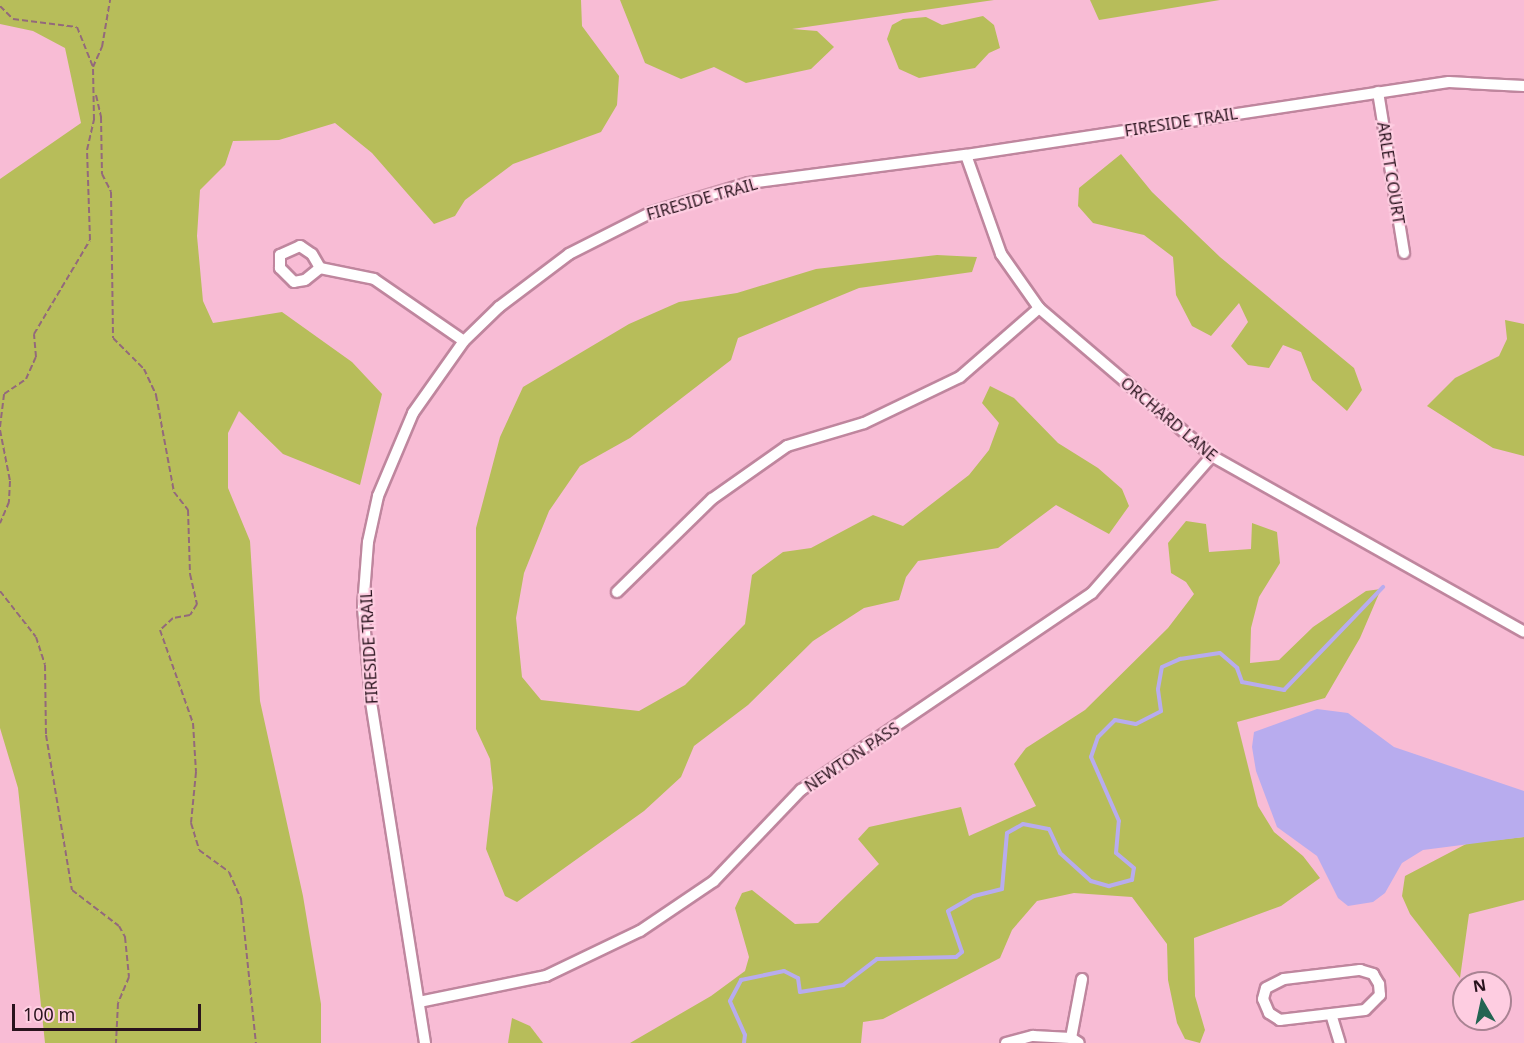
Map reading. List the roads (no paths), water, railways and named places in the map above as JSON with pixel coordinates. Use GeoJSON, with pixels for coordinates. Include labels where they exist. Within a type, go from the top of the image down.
{"type":"FeatureCollection","features":[{"type":"Feature","properties":{"kind":"street","name":"FIRESIDE TRAIL"},"geometry":{"type":"LineString","coordinates":[[425,1043],[371,701],[363,607],[368,542],[378,496],[413,413],[464,341],[499,307],[569,254],[652,212],[749,183],[966,155],[1449,82],[1524,86]]}},
{"type":"Feature","properties":{"kind":"street","name":"ARLET COURT"},"geometry":{"type":"LineString","coordinates":[[1378,92],[1404,254]]}},
{"type":"Feature","properties":{"kind":"street","name":"ORCHARD LANE"},"geometry":{"type":"LineString","coordinates":[[966,155],[1001,254],[1039,308],[1212,456],[1524,632]]}},
{"type":"Feature","properties":{"kind":"street"},"geometry":{"type":"LineString","coordinates":[[320,268],[374,279],[464,341]]}},
{"type":"Feature","properties":{"kind":"street"},"geometry":{"type":"LineString","coordinates":[[617,592],[712,499],[787,446],[864,423],[960,377],[1039,308]]}},
{"type":"Feature","properties":{"kind":"street","name":"NEWTON PASS"},"geometry":{"type":"LineString","coordinates":[[419,1002],[546,976],[640,930],[714,881],[801,790],[1092,593],[1212,456]]}},
{"type":"Feature","properties":{"kind":"street"},"geometry":{"type":"LineString","coordinates":[[1360,970],[1373,974],[1379,984],[1380,995],[1374,1004],[1365,1010],[1331,1014],[1280,1020],[1269,1012],[1263,999],[1266,988],[1284,980],[1360,970]]}},
{"type":"Feature","properties":{"kind":"street"},"geometry":{"type":"LineString","coordinates":[[1006,1043],[1033,1036],[1075,1041],[1082,979]]}},
{"type":"Feature","properties":{"kind":"street"},"geometry":{"type":"LineString","coordinates":[[1331,1014],[1340,1043]]}},
{"type":"Feature","properties":{"kind":"waterway"},"geometry":{"type":"LineString","coordinates":[[744,1043],[745,1035],[730,1001],[741,980],[784,971],[798,978],[800,992],[843,985],[877,959],[956,957],[962,952],[948,911],[974,896],[1002,889],[1007,833],[1023,824],[1049,829],[1060,853],[1091,881],[1109,886],[1132,880],[1134,868],[1116,853],[1119,821],[1091,757],[1098,737],[1115,720],[1136,724],[1161,711],[1158,689],[1162,667],[1180,659],[1220,653],[1237,668],[1242,682],[1284,690],[1383,587]]}}]}
